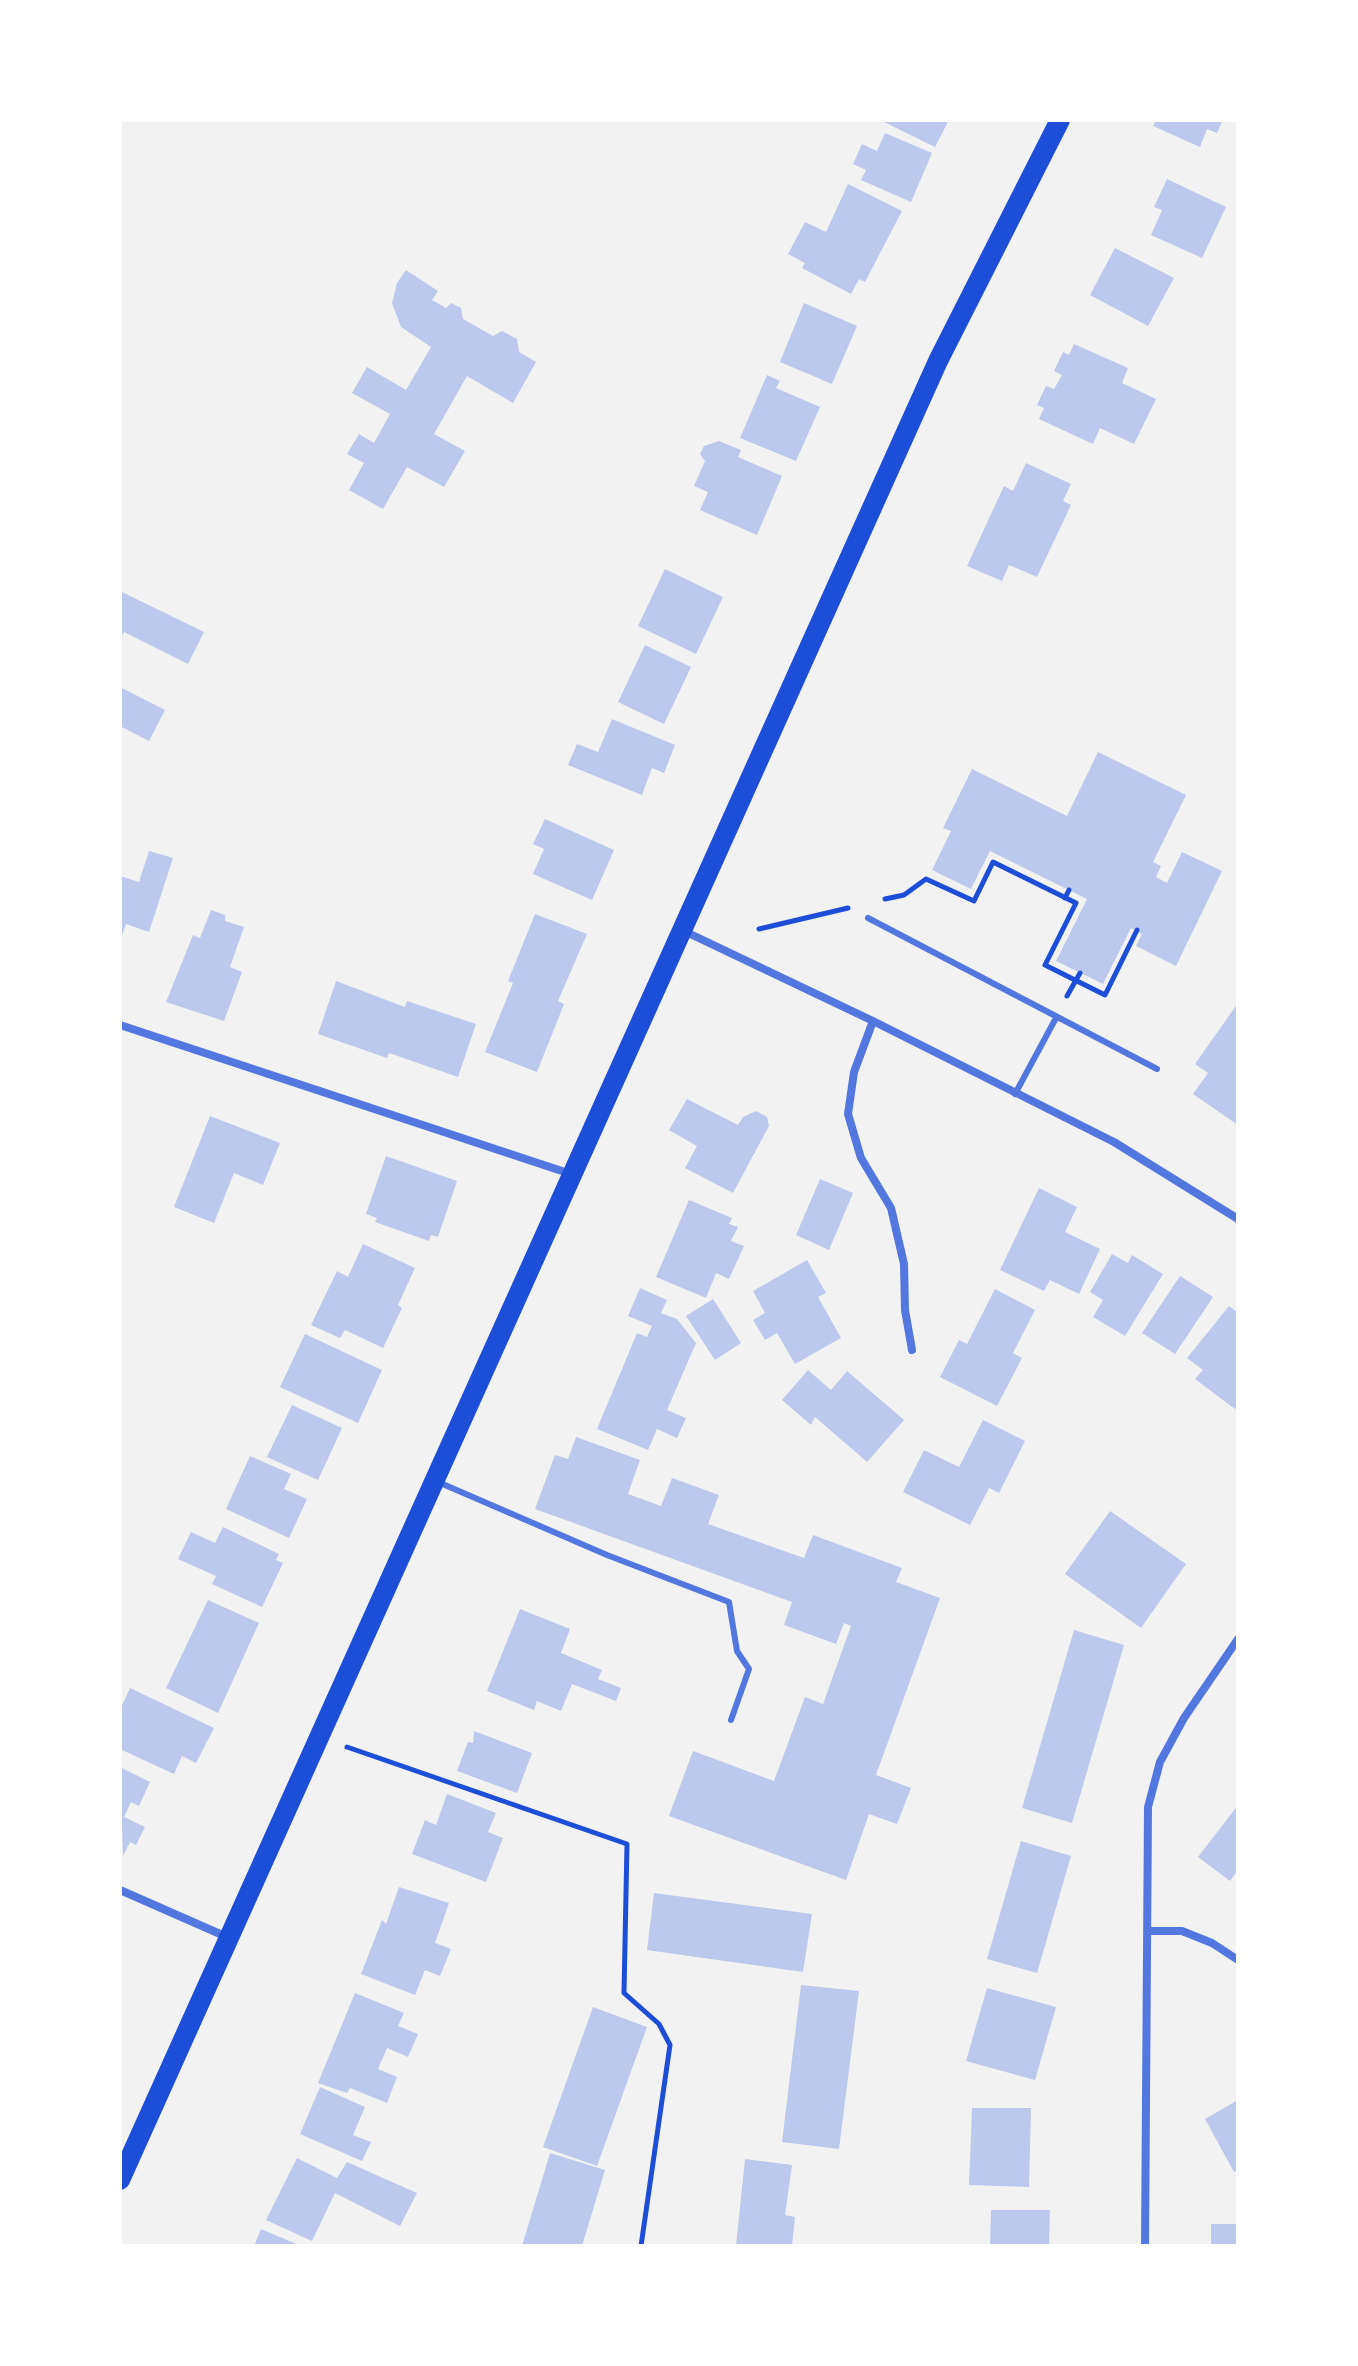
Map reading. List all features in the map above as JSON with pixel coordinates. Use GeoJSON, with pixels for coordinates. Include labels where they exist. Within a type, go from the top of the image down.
{"type":"FeatureCollection","features":[{"type":"Feature","properties":{"kind":"main road"},"geometry":{"type":"LineString","coordinates":[[120,2180],[317,1736],[938,361],[1060,120]]}},
{"type":"Feature","properties":{"kind":"street"},"geometry":{"type":"LineString","coordinates":[[680,929],[873,1021],[1114,1142],[1238,1219]]}},
{"type":"Feature","properties":{"kind":"street"},"geometry":{"type":"LineString","coordinates":[[873,1021],[854,1072],[848,1114],[861,1158],[891,1208],[904,1264],[905,1310],[912,1350]]}},
{"type":"Feature","properties":{"kind":"street"},"geometry":{"type":"LineString","coordinates":[[120,1025],[573,1175]]}},
{"type":"Feature","properties":{"kind":"street"},"geometry":{"type":"LineString","coordinates":[[1145,2246],[1148,1807],[1160,1762],[1184,1718],[1238,1639]]}},
{"type":"Feature","properties":{"kind":"street"},"geometry":{"type":"LineString","coordinates":[[120,1890],[228,1938]]}},
{"type":"Feature","properties":{"kind":"street"},"geometry":{"type":"LineString","coordinates":[[1147,1931],[1182,1931],[1212,1943],[1238,1960]]}},
{"type":"Feature","properties":{"kind":"lane"},"geometry":{"type":"LineString","coordinates":[[868,918],[1157,1069]]}},
{"type":"Feature","properties":{"kind":"lane"},"geometry":{"type":"LineString","coordinates":[[1015,1094],[1056,1018]]}},
{"type":"Feature","properties":{"kind":"lane"},"geometry":{"type":"LineString","coordinates":[[435,1480],[607,1555],[729,1602],[737,1651],[749,1669],[731,1720]]}},
{"type":"Feature","properties":{"kind":"path"},"geometry":{"type":"LineString","coordinates":[[876,901],[904,895],[926,879],[974,901],[993,862],[1076,903],[1045,965],[1105,995],[1137,930]]}},
{"type":"Feature","properties":{"kind":"path"},"geometry":{"type":"LineString","coordinates":[[1065,898],[1069,890]]}},
{"type":"Feature","properties":{"kind":"path"},"geometry":{"type":"LineString","coordinates":[[759,929],[863,904]]}},
{"type":"Feature","properties":{"kind":"path"},"geometry":{"type":"LineString","coordinates":[[317,1736],[627,1844],[624,1993],[659,2024],[670,2045],[641,2246]]}},
{"type":"Feature","properties":{"kind":"building"},"geometry":{"type":"Polygon","coordinates":[[[880,120],[949,120],[935,147],[880,120]]]}},
{"type":"Feature","properties":{"kind":"building"},"geometry":{"type":"Polygon","coordinates":[[[1156,120],[1223,120],[1217,133],[1207,129],[1200,147],[1153,126],[1156,120]]]}},
{"type":"Feature","properties":{"kind":"building"},"geometry":{"type":"Polygon","coordinates":[[[885,133],[932,153],[911,202],[861,180],[866,170],[853,164],[862,144],[877,151],[885,133]]]}},
{"type":"Feature","properties":{"kind":"building"},"geometry":{"type":"Polygon","coordinates":[[[1167,179],[1226,207],[1202,258],[1151,235],[1162,210],[1154,207],[1167,179]]]}},
{"type":"Feature","properties":{"kind":"building"},"geometry":{"type":"Polygon","coordinates":[[[848,184],[902,211],[865,282],[859,279],[851,294],[802,268],[805,263],[788,254],[805,222],[826,232],[848,184]]]}},
{"type":"Feature","properties":{"kind":"building"},"geometry":{"type":"Polygon","coordinates":[[[1115,248],[1174,278],[1148,326],[1090,295],[1115,248]]]}},
{"type":"Feature","properties":{"kind":"building"},"geometry":{"type":"Polygon","coordinates":[[[406,270],[438,291],[432,300],[446,308],[451,303],[461,308],[463,319],[493,336],[502,331],[517,339],[519,352],[536,362],[513,403],[467,376],[434,434],[465,451],[444,487],[407,467],[383,509],[349,490],[364,463],[347,454],[359,434],[374,443],[390,414],[352,393],[367,367],[406,390],[431,347],[401,327],[392,303],[397,283],[406,270]]]}},
{"type":"Feature","properties":{"kind":"building"},"geometry":{"type":"Polygon","coordinates":[[[804,303],[857,326],[832,384],[780,362],[804,303]]]}},
{"type":"Feature","properties":{"kind":"building"},"geometry":{"type":"Polygon","coordinates":[[[1074,344],[1128,368],[1122,383],[1156,399],[1134,444],[1100,428],[1093,444],[1039,419],[1044,408],[1037,405],[1046,386],[1054,389],[1062,375],[1054,371],[1063,352],[1069,355],[1074,344]]]}},
{"type":"Feature","properties":{"kind":"building"},"geometry":{"type":"Polygon","coordinates":[[[767,375],[780,381],[776,388],[820,407],[796,461],[740,438],[767,375]]]}},
{"type":"Feature","properties":{"kind":"building"},"geometry":{"type":"Polygon","coordinates":[[[719,441],[741,450],[738,457],[782,476],[757,535],[700,510],[708,492],[694,486],[705,461],[700,454],[704,446],[719,441]]]}},
{"type":"Feature","properties":{"kind":"building"},"geometry":{"type":"Polygon","coordinates":[[[1026,463],[1071,484],[1063,501],[1071,505],[1037,577],[1009,565],[1002,581],[967,566],[1004,486],[1013,491],[1026,463]]]}},
{"type":"Feature","properties":{"kind":"building"},"geometry":{"type":"Polygon","coordinates":[[[665,569],[723,597],[696,654],[638,626],[665,569]]]}},
{"type":"Feature","properties":{"kind":"building"},"geometry":{"type":"Polygon","coordinates":[[[120,591],[204,632],[188,664],[124,632],[120,640],[120,591]]]}},
{"type":"Feature","properties":{"kind":"building"},"geometry":{"type":"Polygon","coordinates":[[[645,645],[691,667],[664,724],[618,702],[645,645]]]}},
{"type":"Feature","properties":{"kind":"building"},"geometry":{"type":"Polygon","coordinates":[[[120,687],[165,710],[149,741],[120,726],[120,687]]]}},
{"type":"Feature","properties":{"kind":"building"},"geometry":{"type":"Polygon","coordinates":[[[612,719],[675,745],[664,773],[652,768],[642,795],[568,765],[577,744],[598,752],[612,719]]]}},
{"type":"Feature","properties":{"kind":"building"},"geometry":{"type":"Polygon","coordinates":[[[1098,752],[1186,795],[1153,862],[1161,866],[1156,877],[1167,883],[1182,852],[1222,871],[1176,966],[1136,946],[1142,934],[1131,928],[1103,984],[1056,961],[1087,899],[990,851],[971,889],[932,870],[951,831],[943,828],[972,769],[1067,816],[1098,752]]]}},
{"type":"Feature","properties":{"kind":"building"},"geometry":{"type":"Polygon","coordinates":[[[545,819],[614,850],[592,900],[533,874],[544,849],[533,844],[545,819]]]}},
{"type":"Feature","properties":{"kind":"building"},"geometry":{"type":"Polygon","coordinates":[[[149,851],[173,858],[149,932],[126,924],[120,941],[120,876],[139,882],[149,851]]]}},
{"type":"Feature","properties":{"kind":"building"},"geometry":{"type":"Polygon","coordinates":[[[211,910],[225,915],[225,921],[244,927],[230,967],[242,972],[224,1021],[166,1002],[193,935],[200,938],[211,910]]]}},
{"type":"Feature","properties":{"kind":"building"},"geometry":{"type":"Polygon","coordinates":[[[535,914],[587,934],[558,1001],[564,1004],[537,1072],[485,1052],[513,983],[508,981],[535,914]]]}},
{"type":"Feature","properties":{"kind":"building"},"geometry":{"type":"Polygon","coordinates":[[[336,981],[405,1007],[407,1001],[476,1024],[458,1077],[389,1053],[387,1058],[318,1034],[336,981]]]}},
{"type":"Feature","properties":{"kind":"building"},"geometry":{"type":"Polygon","coordinates":[[[1238,1003],[1238,1125],[1193,1094],[1208,1073],[1195,1064],[1238,1003]]]}},
{"type":"Feature","properties":{"kind":"building"},"geometry":{"type":"Polygon","coordinates":[[[687,1099],[738,1125],[743,1117],[756,1111],[767,1117],[769,1126],[733,1193],[685,1168],[697,1146],[669,1130],[687,1099]]]}},
{"type":"Feature","properties":{"kind":"building"},"geometry":{"type":"Polygon","coordinates":[[[210,1116],[280,1143],[263,1185],[234,1173],[214,1223],[174,1207],[210,1116]]]}},
{"type":"Feature","properties":{"kind":"building"},"geometry":{"type":"Polygon","coordinates":[[[386,1156],[457,1181],[438,1237],[431,1235],[429,1241],[375,1222],[377,1218],[366,1214],[386,1156]]]}},
{"type":"Feature","properties":{"kind":"building"},"geometry":{"type":"Polygon","coordinates":[[[820,1179],[853,1193],[829,1250],[796,1235],[820,1179]]]}},
{"type":"Feature","properties":{"kind":"building"},"geometry":{"type":"Polygon","coordinates":[[[1039,1188],[1077,1207],[1065,1232],[1100,1249],[1079,1294],[1050,1280],[1044,1291],[1000,1270],[1039,1188]]]}},
{"type":"Feature","properties":{"kind":"building"},"geometry":{"type":"Polygon","coordinates":[[[689,1200],[732,1218],[729,1224],[738,1227],[731,1241],[744,1246],[729,1279],[716,1273],[706,1298],[656,1277],[689,1200]]]}},
{"type":"Feature","properties":{"kind":"building"},"geometry":{"type":"Polygon","coordinates":[[[363,1244],[415,1268],[398,1305],[402,1308],[383,1348],[345,1330],[340,1338],[311,1325],[337,1271],[348,1277],[363,1244]]]}},
{"type":"Feature","properties":{"kind":"building"},"geometry":{"type":"Polygon","coordinates":[[[1112,1254],[1128,1263],[1132,1255],[1163,1274],[1125,1336],[1093,1317],[1103,1300],[1090,1292],[1112,1254]]]}},
{"type":"Feature","properties":{"kind":"building"},"geometry":{"type":"Polygon","coordinates":[[[807,1260],[826,1293],[818,1297],[841,1338],[795,1364],[777,1333],[765,1340],[753,1320],[765,1313],[753,1291],[807,1260]]]}},
{"type":"Feature","properties":{"kind":"building"},"geometry":{"type":"Polygon","coordinates":[[[1180,1276],[1213,1297],[1175,1354],[1142,1333],[1180,1276]]]}},
{"type":"Feature","properties":{"kind":"building"},"geometry":{"type":"Polygon","coordinates":[[[640,1288],[667,1300],[661,1313],[677,1319],[696,1343],[667,1410],[686,1418],[677,1438],[657,1429],[648,1450],[597,1429],[637,1333],[647,1337],[652,1326],[628,1316],[640,1288]]]}},
{"type":"Feature","properties":{"kind":"building"},"geometry":{"type":"Polygon","coordinates":[[[995,1289],[1035,1310],[1013,1353],[1022,1358],[997,1406],[940,1377],[959,1340],[967,1344],[995,1289]]]}},
{"type":"Feature","properties":{"kind":"building"},"geometry":{"type":"Polygon","coordinates":[[[713,1299],[741,1343],[715,1360],[686,1316],[713,1299]]]}},
{"type":"Feature","properties":{"kind":"building"},"geometry":{"type":"Polygon","coordinates":[[[1229,1306],[1238,1313],[1238,1405],[1235,1409],[1195,1379],[1203,1370],[1187,1358],[1229,1306]]]}},
{"type":"Feature","properties":{"kind":"building"},"geometry":{"type":"Polygon","coordinates":[[[305,1334],[382,1370],[358,1423],[280,1387],[305,1334]]]}},
{"type":"Feature","properties":{"kind":"building"},"geometry":{"type":"Polygon","coordinates":[[[808,1370],[831,1390],[847,1371],[904,1420],[867,1462],[815,1417],[811,1425],[782,1400],[808,1370]]]}},
{"type":"Feature","properties":{"kind":"building"},"geometry":{"type":"Polygon","coordinates":[[[292,1405],[342,1428],[318,1480],[267,1457],[292,1405]]]}},
{"type":"Feature","properties":{"kind":"building"},"geometry":{"type":"Polygon","coordinates":[[[983,1420],[1025,1441],[999,1493],[989,1488],[970,1525],[903,1492],[924,1450],[959,1467],[983,1420]]]}},
{"type":"Feature","properties":{"kind":"building"},"geometry":{"type":"Polygon","coordinates":[[[576,1437],[640,1460],[628,1494],[661,1506],[672,1478],[719,1495],[708,1524],[804,1558],[813,1535],[902,1568],[896,1582],[940,1598],[876,1775],[911,1788],[897,1824],[869,1814],[846,1880],[669,1816],[693,1751],[774,1781],[805,1697],[823,1704],[851,1626],[844,1623],[836,1644],[784,1625],[792,1602],[535,1509],[555,1455],[568,1459],[576,1437]]]}},
{"type":"Feature","properties":{"kind":"building"},"geometry":{"type":"Polygon","coordinates":[[[250,1456],[291,1474],[284,1489],[307,1499],[289,1538],[226,1509],[250,1456]]]}},
{"type":"Feature","properties":{"kind":"building"},"geometry":{"type":"Polygon","coordinates":[[[1110,1511],[1186,1564],[1141,1628],[1065,1574],[1110,1511]]]}},
{"type":"Feature","properties":{"kind":"building"},"geometry":{"type":"Polygon","coordinates":[[[223,1527],[279,1554],[276,1560],[283,1563],[262,1607],[212,1584],[216,1576],[178,1559],[191,1532],[215,1543],[223,1527]]]}},
{"type":"Feature","properties":{"kind":"building"},"geometry":{"type":"Polygon","coordinates":[[[208,1600],[259,1623],[218,1713],[166,1688],[208,1600]]]}},
{"type":"Feature","properties":{"kind":"building"},"geometry":{"type":"Polygon","coordinates":[[[520,1609],[570,1629],[561,1653],[602,1670],[598,1679],[621,1688],[616,1701],[572,1684],[561,1711],[537,1701],[534,1710],[487,1691],[520,1609]]]}},
{"type":"Feature","properties":{"kind":"building"},"geometry":{"type":"Polygon","coordinates":[[[1074,1630],[1124,1645],[1072,1823],[1022,1808],[1074,1630]]]}},
{"type":"Feature","properties":{"kind":"building"},"geometry":{"type":"Polygon","coordinates":[[[130,1688],[214,1728],[196,1763],[182,1756],[174,1774],[120,1749],[120,1710],[130,1688]]]}},
{"type":"Feature","properties":{"kind":"building"},"geometry":{"type":"Polygon","coordinates":[[[474,1731],[532,1753],[517,1793],[457,1771],[468,1742],[473,1743],[474,1731]]]}},
{"type":"Feature","properties":{"kind":"building"},"geometry":{"type":"Polygon","coordinates":[[[120,1767],[150,1782],[139,1806],[131,1802],[124,1817],[145,1827],[136,1845],[130,1842],[123,1856],[120,1767]]]}},
{"type":"Feature","properties":{"kind":"building"},"geometry":{"type":"Polygon","coordinates":[[[447,1794],[496,1813],[488,1832],[503,1838],[486,1882],[412,1854],[425,1820],[436,1825],[447,1794]]]}},
{"type":"Feature","properties":{"kind":"building"},"geometry":{"type":"Polygon","coordinates":[[[1238,1805],[1238,1870],[1230,1881],[1198,1857],[1238,1805]]]}},
{"type":"Feature","properties":{"kind":"building"},"geometry":{"type":"Polygon","coordinates":[[[1021,1841],[1071,1856],[1037,1973],[987,1959],[1021,1841]]]}},
{"type":"Feature","properties":{"kind":"building"},"geometry":{"type":"Polygon","coordinates":[[[399,1887],[449,1903],[435,1943],[451,1949],[440,1976],[425,1970],[415,1995],[361,1974],[382,1920],[386,1924],[399,1887]]]}},
{"type":"Feature","properties":{"kind":"building"},"geometry":{"type":"Polygon","coordinates":[[[654,1893],[812,1914],[803,1972],[647,1950],[654,1893]]]}},
{"type":"Feature","properties":{"kind":"building"},"geometry":{"type":"Polygon","coordinates":[[[801,1985],[859,1991],[839,2149],[782,2142],[801,1985]]]}},
{"type":"Feature","properties":{"kind":"building"},"geometry":{"type":"Polygon","coordinates":[[[987,1988],[1056,2007],[1035,2080],[966,2061],[987,1988]]]}},
{"type":"Feature","properties":{"kind":"building"},"geometry":{"type":"Polygon","coordinates":[[[355,1993],[404,2013],[398,2026],[418,2034],[408,2057],[387,2048],[378,2069],[397,2077],[387,2103],[350,2088],[347,2093],[318,2083],[355,1993]]]}},
{"type":"Feature","properties":{"kind":"building"},"geometry":{"type":"Polygon","coordinates":[[[593,2007],[647,2027],[597,2166],[543,2147],[593,2007]]]}},
{"type":"Feature","properties":{"kind":"building"},"geometry":{"type":"Polygon","coordinates":[[[320,2087],[365,2107],[353,2135],[371,2142],[362,2161],[300,2134],[320,2087]]]}},
{"type":"Feature","properties":{"kind":"building"},"geometry":{"type":"Polygon","coordinates":[[[1238,2100],[1238,2170],[1234,2172],[1205,2119],[1238,2100]]]}},
{"type":"Feature","properties":{"kind":"building"},"geometry":{"type":"Polygon","coordinates":[[[972,2108],[1031,2108],[1029,2187],[969,2185],[972,2108]]]}},
{"type":"Feature","properties":{"kind":"building"},"geometry":{"type":"Polygon","coordinates":[[[550,2153],[605,2170],[582,2246],[522,2246],[550,2153]]]}},
{"type":"Feature","properties":{"kind":"building"},"geometry":{"type":"Polygon","coordinates":[[[297,2158],[337,2178],[347,2162],[417,2193],[400,2226],[335,2193],[312,2241],[266,2220],[297,2158]]]}},
{"type":"Feature","properties":{"kind":"building"},"geometry":{"type":"Polygon","coordinates":[[[745,2159],[792,2165],[785,2215],[795,2217],[792,2246],[736,2246],[745,2159]]]}},
{"type":"Feature","properties":{"kind":"building"},"geometry":{"type":"Polygon","coordinates":[[[991,2210],[1050,2210],[1049,2246],[990,2246],[991,2210]]]}},
{"type":"Feature","properties":{"kind":"building"},"geometry":{"type":"Polygon","coordinates":[[[1211,2224],[1238,2224],[1238,2246],[1211,2246],[1211,2224]]]}},
{"type":"Feature","properties":{"kind":"building"},"geometry":{"type":"Polygon","coordinates":[[[261,2229],[301,2246],[254,2246],[261,2229]]]}}]}
